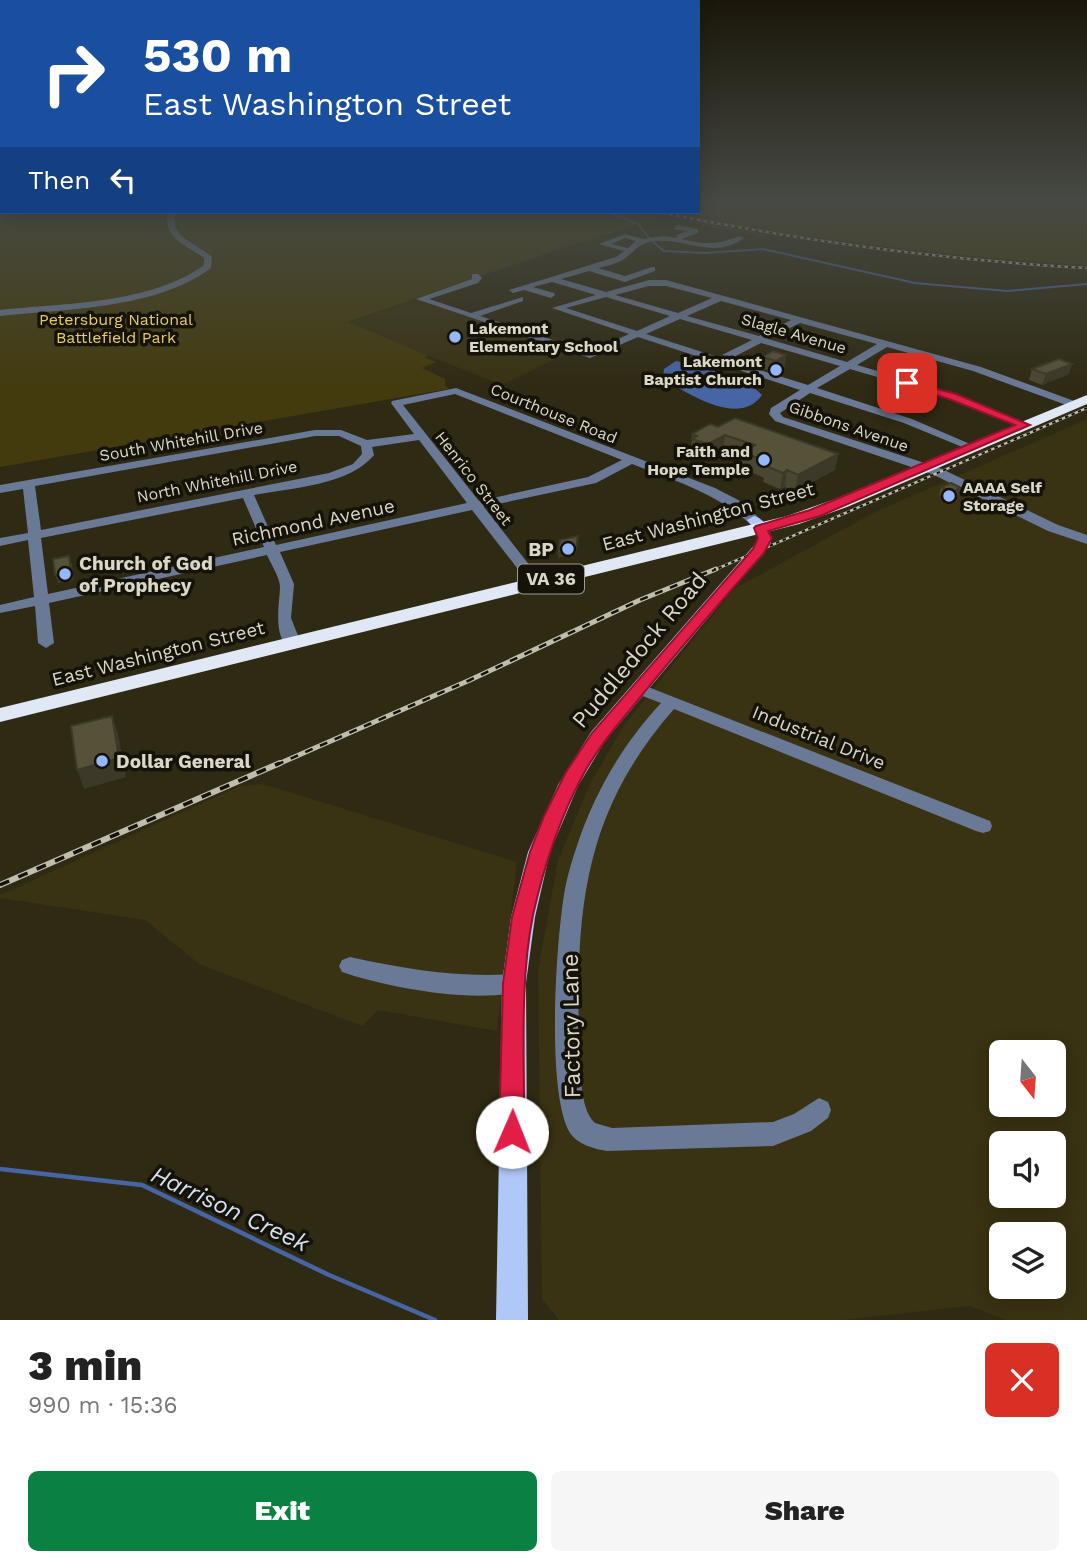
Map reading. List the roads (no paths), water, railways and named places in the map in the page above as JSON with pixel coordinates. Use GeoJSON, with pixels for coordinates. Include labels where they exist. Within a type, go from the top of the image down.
{"type":"FeatureCollection","features":[{"type":"Feature","properties":{"kind":"highway","name":"East Washington Street"},"geometry":{"type":"LineString","coordinates":[[0,702],[290,637],[757,524],[815,513],[916,465],[1073,401],[1087,387]]}},
{"type":"Feature","properties":{"kind":"highway","name":"East Washington Street"},"geometry":{"type":"LineString","coordinates":[[0,715],[290,637]]}},
{"type":"Feature","properties":{"kind":"main road","name":"Puddledock Road"},"geometry":{"type":"LineString","coordinates":[[512,1320],[514,983],[529,888],[554,816],[582,760],[638,688],[760,550],[765,538],[757,524]]}},
{"type":"Feature","properties":{"kind":"street"},"geometry":{"type":"LineString","coordinates":[[0,313],[144,294],[191,278],[205,268],[206,264]]}},
{"type":"Feature","properties":{"kind":"street"},"geometry":{"type":"LineString","coordinates":[[513,290],[603,264]]}},
{"type":"Feature","properties":{"kind":"street"},"geometry":{"type":"LineString","coordinates":[[589,268],[638,282]]}},
{"type":"Feature","properties":{"kind":"street"},"geometry":{"type":"LineString","coordinates":[[625,279],[652,269]]}},
{"type":"Feature","properties":{"kind":"street"},"geometry":{"type":"LineString","coordinates":[[475,276],[478,278],[475,281],[420,299],[590,355],[720,298]]}},
{"type":"Feature","properties":{"kind":"street","name":"Slagle Avenue"},"geometry":{"type":"LineString","coordinates":[[552,279],[946,394],[1018,422]]}},
{"type":"Feature","properties":{"kind":"street"},"geometry":{"type":"LineString","coordinates":[[965,444],[915,424],[556,308],[659,282],[981,370],[1073,401]]}},
{"type":"Feature","properties":{"kind":"street"},"geometry":{"type":"LineString","coordinates":[[524,287],[551,295]]}},
{"type":"Feature","properties":{"kind":"street"},"geometry":{"type":"LineString","coordinates":[[470,316],[520,299]]}},
{"type":"Feature","properties":{"kind":"street"},"geometry":{"type":"LineString","coordinates":[[718,361],[799,320]]}},
{"type":"Feature","properties":{"kind":"street"},"geometry":{"type":"LineString","coordinates":[[807,389],[886,344]]}},
{"type":"Feature","properties":{"kind":"street","name":"Gibbons Avenue"},"geometry":{"type":"LineString","coordinates":[[807,389],[775,410],[776,417],[916,465],[1053,528],[1087,540]]}},
{"type":"Feature","properties":{"kind":"street","name":"Courthouse Road"},"geometry":{"type":"LineString","coordinates":[[396,403],[456,391],[729,500],[757,524]]}},
{"type":"Feature","properties":{"kind":"street","name":"Henrico Street"},"geometry":{"type":"LineString","coordinates":[[396,403],[532,578]]}},
{"type":"Feature","properties":{"kind":"street","name":"South Whitehill Drive"},"geometry":{"type":"LineString","coordinates":[[0,489],[314,433],[341,433],[366,444]]}},
{"type":"Feature","properties":{"kind":"street"},"geometry":{"type":"LineString","coordinates":[[366,444],[421,436]]}},
{"type":"Feature","properties":{"kind":"street","name":"North Whitehill Drive"},"geometry":{"type":"LineString","coordinates":[[0,542],[349,471],[366,458],[366,444]]}},
{"type":"Feature","properties":{"kind":"street","name":"Richmond Avenue"},"geometry":{"type":"LineString","coordinates":[[0,609],[592,480],[631,460]]}},
{"type":"Feature","properties":{"kind":"street"},"geometry":{"type":"LineString","coordinates":[[29,484],[46,643]]}},
{"type":"Feature","properties":{"kind":"street"},"geometry":{"type":"LineString","coordinates":[[247,493],[287,584],[283,610],[290,637]]}},
{"type":"Feature","properties":{"kind":"street","name":"Industrial Drive"},"geometry":{"type":"LineString","coordinates":[[638,688],[984,826]]}},
{"type":"Feature","properties":{"kind":"street","name":"Factory Lane"},"geometry":{"type":"LineString","coordinates":[[671,702],[627,756],[605,799],[581,864],[574,895],[568,959],[573,1112],[586,1132],[594,1137],[612,1140],[773,1134],[802,1123],[819,1110]]}},
{"type":"Feature","properties":{"kind":"street"},"geometry":{"type":"LineString","coordinates":[[350,966],[427,982],[470,987],[514,983]]}},
{"type":"Feature","properties":{"kind":"water"},"geometry":{"type":"Polygon","coordinates":[[[676,361],[734,378],[762,395],[752,404],[740,408],[713,405],[663,379],[664,369],[676,361]]]}},
{"type":"Feature","properties":{"kind":"waterway"},"geometry":{"type":"LineString","coordinates":[[828,264],[915,283],[1007,291],[1087,284]]}},
{"type":"Feature","properties":{"kind":"waterway","name":"Harrison Creek"},"geometry":{"type":"LineString","coordinates":[[0,1169],[142,1185],[329,1275],[435,1320]]}},
{"type":"Feature","properties":{"kind":"railway"},"geometry":{"type":"LineString","coordinates":[[1028,264],[1087,268]]}},
{"type":"Feature","properties":{"kind":"railway"},"geometry":{"type":"LineString","coordinates":[[712,571],[1087,408]]}},
{"type":"Feature","properties":{"kind":"railway"},"geometry":{"type":"LineString","coordinates":[[276,765],[470,680],[640,600],[716,569]]}},
{"type":"Feature","properties":{"kind":"railway"},"geometry":{"type":"LineString","coordinates":[[0,885],[280,763]]}},
{"type":"Feature","properties":{"kind":"place","name":"Lakemont Elementary School"},"geometry":{"type":"Point","coordinates":[455,337]}},
{"type":"Feature","properties":{"kind":"place","name":"Lakemont Baptist Church"},"geometry":{"type":"Point","coordinates":[776,370]}},
{"type":"Feature","properties":{"kind":"place","name":"Faith and Hope Temple"},"geometry":{"type":"Point","coordinates":[764,460]}},
{"type":"Feature","properties":{"kind":"place","name":"AAAA Self Storage"},"geometry":{"type":"Point","coordinates":[949,496]}},
{"type":"Feature","properties":{"kind":"place","name":"BP"},"geometry":{"type":"Point","coordinates":[568,549]}},
{"type":"Feature","properties":{"kind":"place","name":"Church of God of Prophecy"},"geometry":{"type":"Point","coordinates":[65,574]}},
{"type":"Feature","properties":{"kind":"place","name":"Dollar General"},"geometry":{"type":"Point","coordinates":[102,761]}},
{"type":"Feature","properties":{"kind":"park label","name":"Petersburg National Battlefield Park"},"geometry":{"type":"Point","coordinates":[116,328]}}]}
